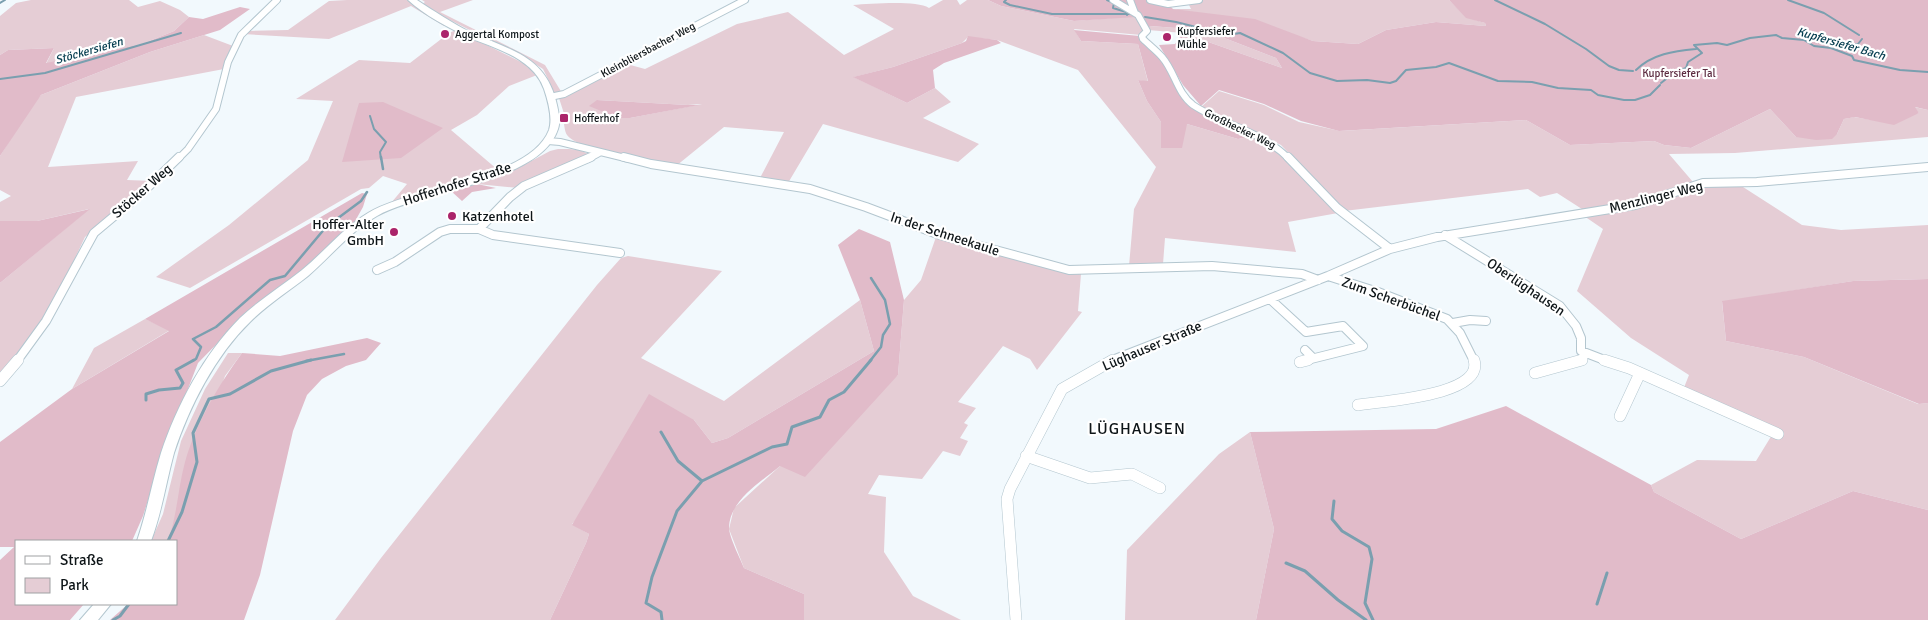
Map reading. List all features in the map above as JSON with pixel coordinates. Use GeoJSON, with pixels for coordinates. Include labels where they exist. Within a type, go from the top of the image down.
{"type":"FeatureCollection","features":[{"type":"Feature","properties":{"kind":"street","name":"Stöcker Weg"},"geometry":{"type":"LineString","coordinates":[[0,381],[15,364],[46,321],[94,233],[143,192],[188,149],[216,109],[228,62],[241,35],[277,0]]}},
{"type":"Feature","properties":{"kind":"street"},"geometry":{"type":"LineString","coordinates":[[412,0],[456,27],[531,65],[544,78],[554,120],[552,133],[548,141]]}},
{"type":"Feature","properties":{"kind":"street","name":"Kleinbliersbacher Weg"},"geometry":{"type":"LineString","coordinates":[[550,98],[564,94],[745,0]]}},
{"type":"Feature","properties":{"kind":"street"},"geometry":{"type":"LineString","coordinates":[[1113,0],[1135,13]]}},
{"type":"Feature","properties":{"kind":"street"},"geometry":{"type":"LineString","coordinates":[[1130,0],[1135,13]]}},
{"type":"Feature","properties":{"kind":"street"},"geometry":{"type":"LineString","coordinates":[[1150,0],[1157,3],[1172,4],[1199,0]]}},
{"type":"Feature","properties":{"kind":"street","name":"Großhecker Weg"},"geometry":{"type":"LineString","coordinates":[[1135,13],[1147,30],[1142,36],[1143,39],[1163,58],[1182,94],[1192,104],[1216,118],[1252,132],[1277,146],[1337,208],[1390,249]]}},
{"type":"Feature","properties":{"kind":"street","name":"In der Schneekaule"},"geometry":{"type":"LineString","coordinates":[[548,141],[560,142],[599,153],[651,164],[810,189],[857,204],[940,236],[1069,270],[1212,266],[1302,274],[1318,280]]}},
{"type":"Feature","properties":{"kind":"street","name":"Hofferhofer Straße"},"geometry":{"type":"LineString","coordinates":[[144,540],[154,514],[168,454],[183,415],[221,351],[242,323],[308,270],[349,230],[367,218],[385,208],[413,197],[472,182],[511,168],[531,156],[548,141]]}},
{"type":"Feature","properties":{"kind":"street"},"geometry":{"type":"LineString","coordinates":[[479,229],[516,193],[541,179],[576,166],[599,153]]}},
{"type":"Feature","properties":{"kind":"street","name":"Menzlinger Weg"},"geometry":{"type":"LineString","coordinates":[[1445,235],[1635,205],[1703,183],[1757,182],[1928,167]]}},
{"type":"Feature","properties":{"kind":"street"},"geometry":{"type":"LineString","coordinates":[[378,270],[395,262],[440,232],[450,229],[479,229],[493,235],[620,253]]}},
{"type":"Feature","properties":{"kind":"street","name":"Lüghauser Straße"},"geometry":{"type":"LineString","coordinates":[[1016,620],[1007,499],[1026,456],[1062,389],[1132,351],[1270,299],[1390,249],[1445,235]]}},
{"type":"Feature","properties":{"kind":"street","name":"Oberlüghausen"},"geometry":{"type":"LineString","coordinates":[[1445,235],[1560,306],[1572,319],[1581,335],[1581,351],[1585,354]]}},
{"type":"Feature","properties":{"kind":"street","name":"Zum Scherbüchel"},"geometry":{"type":"LineString","coordinates":[[1328,276],[1378,292],[1453,323],[1470,320],[1486,321]]}},
{"type":"Feature","properties":{"kind":"street"},"geometry":{"type":"LineString","coordinates":[[1270,299],[1306,332],[1344,326],[1363,346],[1300,362]]}},
{"type":"Feature","properties":{"kind":"street","name":"Zum Scherbüchel"},"geometry":{"type":"LineString","coordinates":[[1358,404],[1446,390],[1467,381],[1473,374],[1476,365],[1474,357],[1453,323]]}},
{"type":"Feature","properties":{"kind":"street"},"geometry":{"type":"LineString","coordinates":[[1305,350],[1313,358]]}},
{"type":"Feature","properties":{"kind":"street"},"geometry":{"type":"LineString","coordinates":[[1534,373],[1582,360],[1585,354],[1640,373],[1778,434]]}},
{"type":"Feature","properties":{"kind":"street"},"geometry":{"type":"LineString","coordinates":[[1620,416],[1640,373]]}},
{"type":"Feature","properties":{"kind":"street"},"geometry":{"type":"LineString","coordinates":[[1026,456],[1090,478],[1132,474],[1160,488]]}},
{"type":"Feature","properties":{"kind":"street"},"geometry":{"type":"LineString","coordinates":[[88,620],[103,605]]}},
{"type":"Feature","properties":{"kind":"green space"},"geometry":{"type":"Polygon","coordinates":[[[31,0],[129,0],[138,7],[160,1],[180,10],[189,17],[174,31],[142,44],[46,64],[54,48],[8,50],[0,55],[0,16],[16,3],[31,0]]]}},
{"type":"Feature","properties":{"kind":"green space"},"geometry":{"type":"Polygon","coordinates":[[[407,0],[447,24],[444,26],[411,6],[329,39],[243,34],[248,31],[288,30],[329,1],[407,0]]]}},
{"type":"Feature","properties":{"kind":"green space"},"geometry":{"type":"Polygon","coordinates":[[[422,0],[473,0],[440,12],[545,65],[562,93],[554,95],[543,69],[448,19],[422,4],[425,2],[422,0]]]}},
{"type":"Feature","properties":{"kind":"green space"},"geometry":{"type":"Polygon","coordinates":[[[943,0],[957,0],[960,5],[967,0],[988,0],[1001,6],[1074,21],[1137,16],[1144,29],[1141,35],[1074,29],[1081,41],[1138,44],[1148,82],[1138,80],[1147,101],[1161,122],[1187,124],[1238,139],[1254,136],[1277,147],[1338,213],[1288,222],[1296,252],[1165,238],[1163,264],[1129,266],[1134,209],[1156,167],[1078,70],[997,40],[968,37],[962,43],[893,67],[854,77],[907,103],[935,88],[951,102],[923,118],[979,144],[958,162],[823,124],[788,183],[760,178],[784,132],[724,127],[676,166],[590,147],[578,143],[567,135],[564,124],[567,123],[559,98],[623,63],[645,69],[737,24],[788,12],[844,55],[894,29],[853,5],[904,3],[929,8],[943,0]],[[597,100],[618,118],[630,118],[702,104],[688,105],[597,100]]]}},
{"type":"Feature","properties":{"kind":"green space","name":"Kupfersiefer Tal"},"geometry":{"type":"Polygon","coordinates":[[[988,0],[1146,0],[1169,5],[1173,9],[1255,19],[1313,41],[1358,44],[1386,30],[1436,22],[1486,26],[1485,23],[1466,18],[1449,0],[1928,0],[1928,110],[1915,107],[1919,113],[1894,125],[1855,117],[1844,119],[1837,134],[1832,139],[1816,140],[1796,137],[1770,109],[1691,148],[1664,145],[1654,141],[1570,145],[1526,120],[1339,131],[1301,121],[1264,104],[1219,90],[1201,106],[1183,85],[1159,45],[1175,44],[1183,33],[1148,30],[1136,17],[1074,21],[1001,6],[988,0]],[[1150,26],[1149,30],[1183,33],[1282,68],[1276,58],[1227,39],[1189,29],[1150,26]]]}},
{"type":"Feature","properties":{"kind":"green space"},"geometry":{"type":"Polygon","coordinates":[[[1177,0],[1449,0],[1466,17],[1485,23],[1486,26],[1436,22],[1386,30],[1358,44],[1313,41],[1288,33],[1173,9],[1191,9],[1189,5],[1177,0]]]}},
{"type":"Feature","properties":{"kind":"green space"},"geometry":{"type":"Polygon","coordinates":[[[240,7],[250,9],[220,30],[150,52],[41,95],[0,156],[0,55],[8,50],[54,48],[46,63],[142,44],[174,31],[189,17],[203,19],[240,7]]]}},
{"type":"Feature","properties":{"kind":"green space"},"geometry":{"type":"Polygon","coordinates":[[[1150,26],[1189,29],[1227,39],[1276,58],[1282,68],[1183,33],[1149,30],[1150,26]]]}},
{"type":"Feature","properties":{"kind":"green space"},"geometry":{"type":"Polygon","coordinates":[[[456,30],[525,64],[537,75],[509,86],[477,115],[451,130],[498,170],[391,203],[407,184],[383,176],[369,188],[361,189],[190,288],[156,277],[229,225],[308,160],[333,101],[296,99],[359,60],[410,63],[449,33],[456,30]]]}},
{"type":"Feature","properties":{"kind":"green space"},"geometry":{"type":"Polygon","coordinates":[[[1074,30],[1140,36],[1163,63],[1190,104],[1254,136],[1238,139],[1187,124],[1182,148],[1161,148],[1161,122],[1147,101],[1138,80],[1148,81],[1138,44],[1081,41],[1074,30]]]}},
{"type":"Feature","properties":{"kind":"green space"},"geometry":{"type":"Polygon","coordinates":[[[204,35],[233,46],[224,69],[76,97],[48,167],[138,161],[127,180],[154,181],[85,237],[60,290],[42,322],[0,375],[0,283],[89,209],[37,221],[0,221],[0,202],[11,196],[0,190],[0,156],[19,126],[0,101],[38,98],[41,95],[150,52],[204,35]]]}},
{"type":"Feature","properties":{"kind":"green space"},"geometry":{"type":"Polygon","coordinates":[[[968,36],[997,40],[1001,43],[944,63],[933,70],[935,88],[907,103],[853,77],[893,67],[962,43],[966,41],[968,36]]]}},
{"type":"Feature","properties":{"kind":"green space"},"geometry":{"type":"Polygon","coordinates":[[[1219,91],[1264,105],[1299,122],[1340,131],[1526,120],[1570,145],[1654,141],[1664,145],[1691,148],[1770,109],[1796,137],[1837,134],[1844,119],[1854,117],[1872,120],[1919,113],[1914,107],[1928,110],[1928,137],[1735,153],[1669,154],[1693,182],[1644,201],[1585,211],[1557,193],[1540,197],[1528,189],[1344,211],[1281,145],[1201,107],[1219,91]]]}},
{"type":"Feature","properties":{"kind":"green space"},"geometry":{"type":"Polygon","coordinates":[[[597,100],[699,105],[630,118],[618,118],[589,106],[597,100]]]}},
{"type":"Feature","properties":{"kind":"green space"},"geometry":{"type":"Polygon","coordinates":[[[383,102],[443,128],[401,158],[342,162],[359,103],[383,102]]]}},
{"type":"Feature","properties":{"kind":"green space"},"geometry":{"type":"Polygon","coordinates":[[[558,149],[577,150],[588,154],[587,157],[519,188],[477,184],[509,173],[550,151],[558,149]]]}},
{"type":"Feature","properties":{"kind":"green space"},"geometry":{"type":"Polygon","coordinates":[[[477,184],[496,188],[472,192],[462,201],[451,191],[477,184]]]}},
{"type":"Feature","properties":{"kind":"green space"},"geometry":{"type":"Polygon","coordinates":[[[1708,186],[1743,187],[1802,225],[1841,230],[1928,225],[1928,279],[1853,281],[1722,302],[1726,341],[1804,357],[1918,404],[1928,403],[1928,510],[1853,491],[1741,539],[1654,492],[1651,485],[1697,460],[1756,461],[1775,430],[1683,390],[1689,375],[1631,338],[1577,291],[1603,229],[1584,216],[1708,186]]]}},
{"type":"Feature","properties":{"kind":"green space"},"geometry":{"type":"Polygon","coordinates":[[[362,193],[367,194],[363,207],[354,223],[304,268],[245,315],[198,363],[163,453],[143,516],[132,540],[15,540],[15,605],[83,605],[70,620],[0,620],[0,560],[14,547],[0,547],[0,442],[72,389],[169,331],[145,319],[362,193]]]}},
{"type":"Feature","properties":{"kind":"green space"},"geometry":{"type":"Polygon","coordinates":[[[90,209],[0,283],[0,221],[37,221],[90,209]]]}},
{"type":"Feature","properties":{"kind":"green space"},"geometry":{"type":"Polygon","coordinates":[[[859,229],[890,242],[904,300],[898,375],[805,477],[780,466],[741,500],[731,517],[729,527],[744,568],[804,594],[804,620],[550,620],[589,534],[572,525],[649,394],[694,420],[712,443],[728,438],[874,351],[860,300],[838,245],[859,229]]]}},
{"type":"Feature","properties":{"kind":"green space"},"geometry":{"type":"Polygon","coordinates":[[[936,237],[1046,268],[1066,273],[1081,274],[1078,311],[1082,312],[1037,370],[1030,359],[1003,346],[958,402],[976,408],[964,423],[968,425],[960,438],[968,441],[960,456],[943,451],[922,479],[879,475],[868,494],[886,497],[884,552],[913,596],[961,620],[804,620],[804,594],[744,568],[729,529],[734,508],[780,466],[898,375],[904,300],[921,280],[936,237]]]}},
{"type":"Feature","properties":{"kind":"green space"},"geometry":{"type":"Polygon","coordinates":[[[628,256],[722,271],[641,358],[724,401],[860,300],[874,351],[728,438],[712,443],[694,420],[572,524],[589,534],[550,620],[335,620],[381,558],[597,285],[621,258],[628,256]]]}},
{"type":"Feature","properties":{"kind":"green space"},"geometry":{"type":"Polygon","coordinates":[[[1928,279],[1928,403],[1919,404],[1804,357],[1726,341],[1722,301],[1853,281],[1928,279]]]}},
{"type":"Feature","properties":{"kind":"green space"},"geometry":{"type":"Polygon","coordinates":[[[145,319],[170,330],[72,389],[94,348],[145,319]]]}},
{"type":"Feature","properties":{"kind":"green space"},"geometry":{"type":"Polygon","coordinates":[[[367,338],[381,343],[366,360],[346,366],[322,379],[307,395],[293,431],[260,575],[244,620],[110,620],[127,605],[178,605],[178,540],[168,540],[185,462],[195,433],[209,405],[242,353],[280,356],[367,338]]]}},
{"type":"Feature","properties":{"kind":"green space"},"geometry":{"type":"Polygon","coordinates":[[[228,353],[242,353],[225,376],[168,540],[151,540],[163,514],[181,441],[205,389],[228,353]]]}},
{"type":"Feature","properties":{"kind":"green space"},"geometry":{"type":"Polygon","coordinates":[[[1506,406],[1651,485],[1654,492],[1741,539],[1853,491],[1928,510],[1928,620],[1256,620],[1274,529],[1250,432],[1436,429],[1506,406]]]}},
{"type":"Feature","properties":{"kind":"green space"},"geometry":{"type":"Polygon","coordinates":[[[1250,432],[1274,529],[1256,620],[1125,620],[1127,550],[1219,454],[1250,432]]]}},
{"type":"Feature","properties":{"kind":"waterway"},"geometry":{"type":"LineString","coordinates":[[0,3],[5,0]]}},
{"type":"Feature","properties":{"kind":"waterway","name":"Kupfersiefer Bach"},"geometry":{"type":"LineString","coordinates":[[1006,0],[1004,2],[1010,5],[1052,14],[1127,14]]}},
{"type":"Feature","properties":{"kind":"waterway"},"geometry":{"type":"LineString","coordinates":[[1107,0],[1114,3],[1113,8],[1126,12],[1127,14]]}},
{"type":"Feature","properties":{"kind":"waterway"},"geometry":{"type":"LineString","coordinates":[[1495,0],[1545,24],[1586,49],[1609,66],[1619,70],[1633,71]]}},
{"type":"Feature","properties":{"kind":"waterway"},"geometry":{"type":"LineString","coordinates":[[1788,0],[1824,13],[1859,35]]}},
{"type":"Feature","properties":{"kind":"waterway","name":"Kupfersiefer Bach"},"geometry":{"type":"LineString","coordinates":[[1145,17],[1176,22],[1228,35],[1240,33],[1283,53],[1310,73],[1337,81],[1367,80],[1390,83],[1396,81],[1406,70],[1436,67],[1449,63],[1498,81],[1532,82],[1558,88],[1591,90],[1598,95],[1624,100],[1635,100],[1650,95],[1660,85]]}},
{"type":"Feature","properties":{"kind":"waterway","name":"Stöckersiefen"},"geometry":{"type":"LineString","coordinates":[[0,79],[45,73],[181,33]]}},
{"type":"Feature","properties":{"kind":"waterway","name":"Kupfersiefer Bach"},"geometry":{"type":"LineString","coordinates":[[1661,83],[1675,72],[1686,68],[1688,62],[1702,53],[1694,45],[1717,43],[1727,45],[1750,38],[1776,35],[1782,38],[1804,40],[1814,46],[1831,48]]}},
{"type":"Feature","properties":{"kind":"waterway"},"geometry":{"type":"LineString","coordinates":[[1831,48],[1831,43],[1844,46],[1858,44],[1862,39]]}},
{"type":"Feature","properties":{"kind":"waterway","name":"Kupfersiefer Bach"},"geometry":{"type":"LineString","coordinates":[[1831,48],[1852,56],[1854,60],[1900,70],[1928,72]]}},
{"type":"Feature","properties":{"kind":"waterway"},"geometry":{"type":"LineString","coordinates":[[1636,70],[1656,57],[1672,52],[1696,49]]}},
{"type":"Feature","properties":{"kind":"waterway"},"geometry":{"type":"LineString","coordinates":[[370,116],[374,129],[386,142],[380,152],[381,159]]}},
{"type":"Feature","properties":{"kind":"waterway"},"geometry":{"type":"LineString","coordinates":[[381,157],[383,169]]}},
{"type":"Feature","properties":{"kind":"waterway"},"geometry":{"type":"LineString","coordinates":[[194,360],[201,347],[193,339],[216,327],[270,280],[285,276],[326,227],[361,201],[367,192]]}},
{"type":"Feature","properties":{"kind":"waterway"},"geometry":{"type":"LineString","coordinates":[[870,361],[881,347],[883,335],[890,324],[885,300],[871,278]]}},
{"type":"Feature","properties":{"kind":"waterway"},"geometry":{"type":"LineString","coordinates":[[310,360],[344,354]]}},
{"type":"Feature","properties":{"kind":"waterway"},"geometry":{"type":"LineString","coordinates":[[146,400],[146,394],[159,390],[180,388],[183,383],[176,370],[194,360]]}},
{"type":"Feature","properties":{"kind":"waterway"},"geometry":{"type":"LineString","coordinates":[[168,540],[182,512],[197,462],[193,433],[209,399],[230,394],[271,371],[310,360]]}},
{"type":"Feature","properties":{"kind":"waterway"},"geometry":{"type":"LineString","coordinates":[[306,361],[310,360]]}},
{"type":"Feature","properties":{"kind":"waterway"},"geometry":{"type":"LineString","coordinates":[[702,481],[772,447],[787,444],[792,427],[820,417],[829,400],[844,392],[871,360]]}},
{"type":"Feature","properties":{"kind":"waterway"},"geometry":{"type":"LineString","coordinates":[[661,432],[678,461],[702,481]]}},
{"type":"Feature","properties":{"kind":"waterway"},"geometry":{"type":"LineString","coordinates":[[662,620],[661,612],[646,603],[652,577],[677,511],[702,481]]}},
{"type":"Feature","properties":{"kind":"waterway"},"geometry":{"type":"LineString","coordinates":[[1334,501],[1332,519],[1342,531],[1369,547],[1372,559],[1365,603],[1373,620]]}},
{"type":"Feature","properties":{"kind":"waterway"},"geometry":{"type":"LineString","coordinates":[[1286,563],[1305,571],[1338,600],[1366,620]]}},
{"type":"Feature","properties":{"kind":"waterway"},"geometry":{"type":"LineString","coordinates":[[1597,604],[1607,573]]}},
{"type":"Feature","properties":{"kind":"waterway"},"geometry":{"type":"LineString","coordinates":[[113,620],[120,616],[128,605]]}},
{"type":"Feature","properties":{"kind":"place","name":"Aggertal Kompost"},"geometry":{"type":"Point","coordinates":[445,34]}},
{"type":"Feature","properties":{"kind":"place","name":"Kupfersiefer Mühle"},"geometry":{"type":"Point","coordinates":[1167,37]}},
{"type":"Feature","properties":{"kind":"place","name":"Hofferhof"},"geometry":{"type":"Point","coordinates":[564,118]}},
{"type":"Feature","properties":{"kind":"place","name":"Katzenhotel"},"geometry":{"type":"Point","coordinates":[452,216]}},
{"type":"Feature","properties":{"kind":"place","name":"Hoffer-Alter GmbH"},"geometry":{"type":"Point","coordinates":[394,232]}},
{"type":"Feature","properties":{"kind":"district","name":"LÜGHAUSEN"},"geometry":{"type":"Point","coordinates":[1137,429]}}]}
